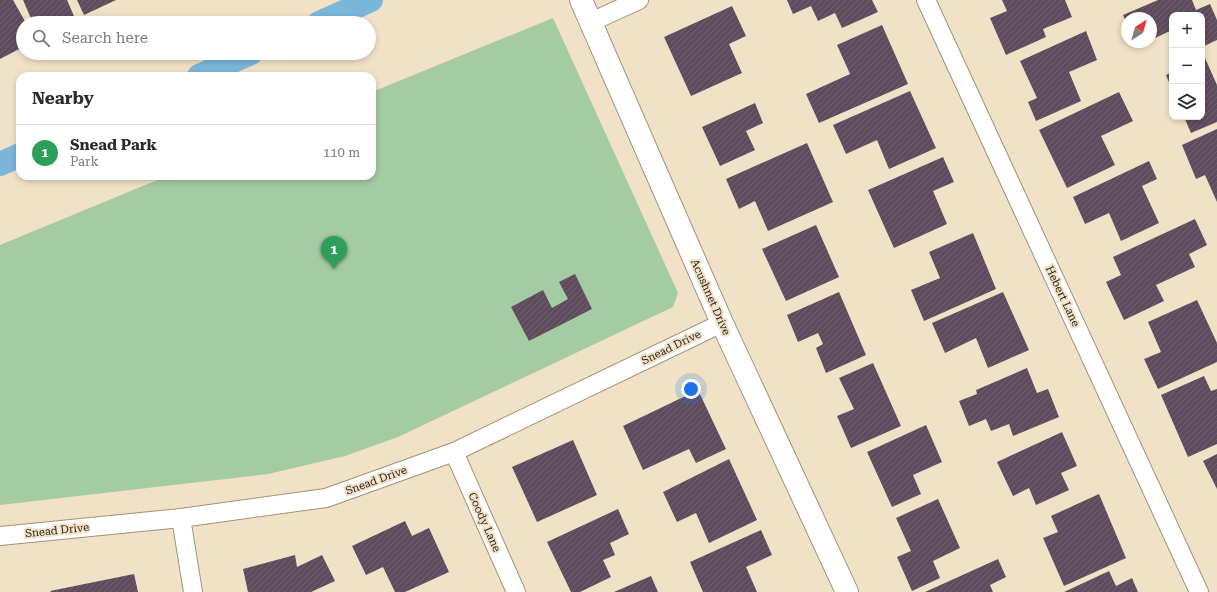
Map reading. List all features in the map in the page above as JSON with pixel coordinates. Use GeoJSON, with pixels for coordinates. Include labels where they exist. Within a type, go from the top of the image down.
{"type":"FeatureCollection","features":[{"type":"Feature","properties":{"kind":"street","name":"Acushnet Drive"},"geometry":{"type":"LineString","coordinates":[[581,0],[722,323],[847,592]]}},
{"type":"Feature","properties":{"kind":"street"},"geometry":{"type":"LineString","coordinates":[[591,22],[639,0]]}},
{"type":"Feature","properties":{"kind":"street","name":"Hebert Lane"},"geometry":{"type":"LineString","coordinates":[[926,0],[1199,592]]}},
{"type":"Feature","properties":{"kind":"street","name":"Snead Drive"},"geometry":{"type":"LineString","coordinates":[[0,536],[181,518],[326,498],[454,452],[722,323]]}},
{"type":"Feature","properties":{"kind":"street","name":"Coody Lane"},"geometry":{"type":"LineString","coordinates":[[454,452],[516,592]]}},
{"type":"Feature","properties":{"kind":"street"},"geometry":{"type":"LineString","coordinates":[[181,518],[193,592]]}},
{"type":"Feature","properties":{"kind":"green space"},"geometry":{"type":"Polygon","coordinates":[[[553,18],[678,293],[673,307],[398,437],[345,456],[268,474],[0,505],[0,245],[157,180],[376,180],[376,90],[553,18]]]}},
{"type":"Feature","properties":{"kind":"building"},"geometry":{"type":"Polygon","coordinates":[[[0,0],[13,0],[22,16],[16,16],[16,51],[0,59],[0,0]]]}},
{"type":"Feature","properties":{"kind":"building"},"geometry":{"type":"Polygon","coordinates":[[[23,0],[67,0],[74,16],[30,16],[23,0]]]}},
{"type":"Feature","properties":{"kind":"building"},"geometry":{"type":"Polygon","coordinates":[[[77,0],[116,0],[84,15],[77,0]]]}},
{"type":"Feature","properties":{"kind":"building"},"geometry":{"type":"Polygon","coordinates":[[[787,0],[872,0],[878,12],[842,28],[835,13],[818,21],[811,6],[793,14],[787,0]]]}},
{"type":"Feature","properties":{"kind":"building"},"geometry":{"type":"Polygon","coordinates":[[[1002,0],[1065,0],[1072,17],[1043,29],[1046,37],[1006,55],[990,18],[1007,11],[1002,0]]]}},
{"type":"Feature","properties":{"kind":"building"},"geometry":{"type":"Polygon","coordinates":[[[1158,0],[1192,0],[1196,10],[1210,4],[1217,20],[1217,40],[1205,46],[1205,12],[1169,12],[1169,31],[1157,37],[1157,12],[1130,12],[1158,0]]]}},
{"type":"Feature","properties":{"kind":"building"},"geometry":{"type":"Polygon","coordinates":[[[732,6],[746,36],[729,44],[742,73],[691,96],[664,37],[732,6]]]}},
{"type":"Feature","properties":{"kind":"building"},"geometry":{"type":"Polygon","coordinates":[[[882,25],[908,84],[819,123],[806,94],[850,74],[837,45],[882,25]]]}},
{"type":"Feature","properties":{"kind":"building"},"geometry":{"type":"Polygon","coordinates":[[[1086,31],[1097,60],[1069,72],[1081,101],[1036,121],[1028,102],[1037,98],[1020,61],[1086,31]]]}},
{"type":"Feature","properties":{"kind":"building"},"geometry":{"type":"Polygon","coordinates":[[[1205,58],[1217,85],[1217,122],[1191,133],[1185,120],[1205,120],[1205,58]]]}},
{"type":"Feature","properties":{"kind":"building"},"geometry":{"type":"Polygon","coordinates":[[[1169,74],[1169,82],[1166,75],[1169,74]]]}},
{"type":"Feature","properties":{"kind":"building"},"geometry":{"type":"Polygon","coordinates":[[[910,91],[936,148],[889,169],[877,140],[846,154],[833,125],[910,91]]]}},
{"type":"Feature","properties":{"kind":"building"},"geometry":{"type":"Polygon","coordinates":[[[1119,92],[1133,121],[1101,136],[1115,165],[1067,188],[1039,130],[1119,92]]]}},
{"type":"Feature","properties":{"kind":"building"},"geometry":{"type":"Polygon","coordinates":[[[755,103],[763,123],[746,131],[755,150],[720,166],[702,127],[755,103]]]}},
{"type":"Feature","properties":{"kind":"building"},"geometry":{"type":"Polygon","coordinates":[[[1217,129],[1217,202],[1205,175],[1196,179],[1182,145],[1217,129]]]}},
{"type":"Feature","properties":{"kind":"building"},"geometry":{"type":"Polygon","coordinates":[[[807,143],[833,202],[768,231],[755,201],[739,209],[726,179],[807,143]]]}},
{"type":"Feature","properties":{"kind":"building"},"geometry":{"type":"Polygon","coordinates":[[[943,157],[954,182],[933,191],[947,224],[894,248],[868,190],[943,157]]]}},
{"type":"Feature","properties":{"kind":"building"},"geometry":{"type":"Polygon","coordinates":[[[1149,161],[1157,179],[1142,186],[1159,223],[1121,241],[1109,213],[1085,224],[1073,197],[1149,161]]]}},
{"type":"Feature","properties":{"kind":"building"},"geometry":{"type":"Polygon","coordinates":[[[1195,219],[1207,245],[1189,254],[1195,267],[1156,285],[1164,301],[1124,320],[1106,282],[1121,275],[1113,257],[1195,219]]]}},
{"type":"Feature","properties":{"kind":"building"},"geometry":{"type":"Polygon","coordinates":[[[816,225],[839,277],[786,301],[762,249],[816,225]]]}},
{"type":"Feature","properties":{"kind":"building"},"geometry":{"type":"Polygon","coordinates":[[[973,233],[996,289],[924,321],[911,290],[940,278],[929,252],[973,233]]]}},
{"type":"Feature","properties":{"kind":"building"},"geometry":{"type":"Polygon","coordinates":[[[575,274],[592,309],[529,341],[511,307],[543,290],[552,308],[568,299],[559,282],[575,274]]]}},
{"type":"Feature","properties":{"kind":"building"},"geometry":{"type":"Polygon","coordinates":[[[839,292],[866,355],[826,373],[816,348],[823,344],[818,333],[798,342],[787,315],[839,292]]]}},
{"type":"Feature","properties":{"kind":"building"},"geometry":{"type":"Polygon","coordinates":[[[1003,292],[1029,350],[988,368],[976,338],[945,353],[932,323],[1003,292]]]}},
{"type":"Feature","properties":{"kind":"building"},"geometry":{"type":"Polygon","coordinates":[[[1197,300],[1217,343],[1217,362],[1158,389],[1144,359],[1161,352],[1148,322],[1197,300]]]}},
{"type":"Feature","properties":{"kind":"building"},"geometry":{"type":"Polygon","coordinates":[[[873,363],[901,426],[851,448],[837,416],[854,409],[839,378],[873,363]]]}},
{"type":"Feature","properties":{"kind":"building"},"geometry":{"type":"Polygon","coordinates":[[[1027,368],[1037,393],[1048,389],[1059,417],[1013,436],[1009,424],[991,431],[986,419],[969,426],[959,401],[977,394],[976,390],[1027,368]]]}},
{"type":"Feature","properties":{"kind":"building"},"geometry":{"type":"Polygon","coordinates":[[[1204,376],[1211,391],[1217,389],[1217,444],[1188,457],[1161,395],[1204,376]]]}},
{"type":"Feature","properties":{"kind":"building"},"geometry":{"type":"Polygon","coordinates":[[[698,390],[726,449],[696,463],[689,449],[643,470],[623,426],[698,390]]]}},
{"type":"Feature","properties":{"kind":"building"},"geometry":{"type":"Polygon","coordinates":[[[926,425],[942,462],[913,475],[921,494],[892,507],[867,452],[926,425]]]}},
{"type":"Feature","properties":{"kind":"building"},"geometry":{"type":"Polygon","coordinates":[[[1062,432],[1077,466],[1061,473],[1069,490],[1036,505],[1029,488],[1013,496],[997,462],[1062,432]]]}},
{"type":"Feature","properties":{"kind":"building"},"geometry":{"type":"Polygon","coordinates":[[[573,440],[597,495],[537,522],[512,467],[573,440]]]}},
{"type":"Feature","properties":{"kind":"building"},"geometry":{"type":"Polygon","coordinates":[[[1217,454],[1217,489],[1203,461],[1217,454]]]}},
{"type":"Feature","properties":{"kind":"building"},"geometry":{"type":"Polygon","coordinates":[[[729,459],[757,520],[709,543],[696,513],[677,522],[663,492],[729,459]]]}},
{"type":"Feature","properties":{"kind":"building"},"geometry":{"type":"Polygon","coordinates":[[[1099,494],[1126,558],[1064,586],[1043,538],[1058,532],[1051,516],[1099,494]]]}},
{"type":"Feature","properties":{"kind":"building"},"geometry":{"type":"Polygon","coordinates":[[[938,499],[960,548],[933,561],[940,578],[912,591],[897,557],[911,551],[896,518],[938,499]]]}},
{"type":"Feature","properties":{"kind":"building"},"geometry":{"type":"Polygon","coordinates":[[[618,509],[629,534],[610,543],[615,555],[603,560],[611,577],[580,592],[571,592],[547,542],[618,509]]]}},
{"type":"Feature","properties":{"kind":"building"},"geometry":{"type":"Polygon","coordinates":[[[405,521],[412,536],[429,528],[449,572],[405,592],[395,592],[383,567],[366,575],[352,546],[405,521]]]}},
{"type":"Feature","properties":{"kind":"building"},"geometry":{"type":"Polygon","coordinates":[[[761,530],[772,555],[746,567],[757,592],[703,592],[690,562],[761,530]]]}},
{"type":"Feature","properties":{"kind":"building"},"geometry":{"type":"Polygon","coordinates":[[[295,555],[297,567],[322,555],[335,581],[311,592],[248,592],[243,569],[295,555]]]}},
{"type":"Feature","properties":{"kind":"building"},"geometry":{"type":"Polygon","coordinates":[[[998,559],[1006,577],[990,585],[993,592],[925,592],[998,559]]]}},
{"type":"Feature","properties":{"kind":"building"},"geometry":{"type":"Polygon","coordinates":[[[1109,571],[1116,586],[1132,578],[1138,592],[1064,592],[1109,571]]]}},
{"type":"Feature","properties":{"kind":"building"},"geometry":{"type":"Polygon","coordinates":[[[134,574],[138,592],[50,591],[134,574]]]}},
{"type":"Feature","properties":{"kind":"building"},"geometry":{"type":"Polygon","coordinates":[[[651,576],[658,592],[614,592],[651,576]]]}},
{"type":"Feature","properties":{"kind":"waterway"},"geometry":{"type":"LineString","coordinates":[[335,16],[371,0]]}},
{"type":"Feature","properties":{"kind":"waterway"},"geometry":{"type":"LineString","coordinates":[[208,72],[235,60]]}},
{"type":"Feature","properties":{"kind":"waterway"},"geometry":{"type":"LineString","coordinates":[[0,164],[16,157]]}},
{"type":"Feature","properties":{"kind":"place","name":"Snead Park"},"geometry":{"type":"Point","coordinates":[334,269]}}]}
